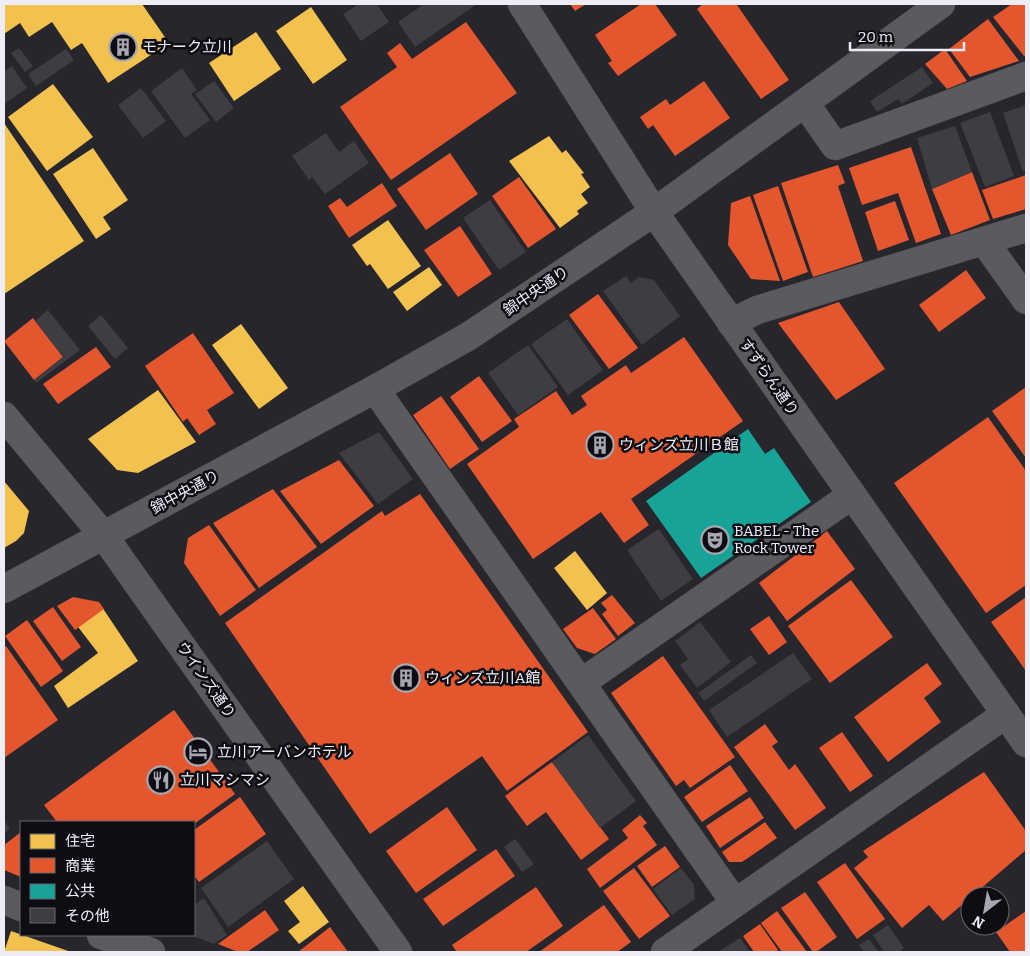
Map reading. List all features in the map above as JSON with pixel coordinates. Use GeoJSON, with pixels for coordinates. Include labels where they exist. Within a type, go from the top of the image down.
{"type":"FeatureCollection","features":[{"type":"Feature","properties":{"kind":"street","name":"すずらん通り"},"geometry":{"type":"LineString","coordinates":[[522,4],[654,212],[1026,743]]}},
{"type":"Feature","properties":{"kind":"street","name":"錦中央通り"},"geometry":{"type":"LineString","coordinates":[[4,588],[104,536],[469,336],[654,212],[941,4]]}},
{"type":"Feature","properties":{"kind":"street"},"geometry":{"type":"LineString","coordinates":[[805,103],[835,146],[1026,76]]}},
{"type":"Feature","properties":{"kind":"street"},"geometry":{"type":"LineString","coordinates":[[731,323],[757,310],[1026,228]]}},
{"type":"Feature","properties":{"kind":"street"},"geometry":{"type":"LineString","coordinates":[[984,241],[1026,300]]}},
{"type":"Feature","properties":{"kind":"street"},"geometry":{"type":"LineString","coordinates":[[375,389],[735,903]]}},
{"type":"Feature","properties":{"kind":"street","name":"ウインズ通り"},"geometry":{"type":"LineString","coordinates":[[4,416],[104,536],[398,952]]}},
{"type":"Feature","properties":{"kind":"street"},"geometry":{"type":"LineString","coordinates":[[581,683],[852,495]]}},
{"type":"Feature","properties":{"kind":"street"},"geometry":{"type":"LineString","coordinates":[[665,952],[1006,714]]}},
{"type":"Feature","properties":{"kind":"street"},"geometry":{"type":"LineString","coordinates":[[4,900],[20,907]]}},
{"type":"Feature","properties":{"kind":"street"},"geometry":{"type":"LineString","coordinates":[[104,936],[151,952]]}},
{"type":"Feature","properties":{"kind":"building: 住宅","name":"モナーク立川"},"geometry":{"type":"Polygon","coordinates":[[[4,4],[142,4],[169,43],[108,83],[82,43],[71,50],[52,22],[29,37],[20,23],[4,34],[4,4]]]}},
{"type":"Feature","properties":{"kind":"building: 住宅"},"geometry":{"type":"Polygon","coordinates":[[[311,7],[347,60],[313,84],[276,31],[311,7]]]}},
{"type":"Feature","properties":{"kind":"building: 住宅"},"geometry":{"type":"Polygon","coordinates":[[[256,32],[281,69],[234,101],[209,63],[256,32]]]}},
{"type":"Feature","properties":{"kind":"building: 住宅"},"geometry":{"type":"Polygon","coordinates":[[[53,84],[93,137],[47,171],[8,117],[53,84]]]}},
{"type":"Feature","properties":{"kind":"building: 住宅"},"geometry":{"type":"Polygon","coordinates":[[[4,123],[84,241],[4,294],[4,123]]]}},
{"type":"Feature","properties":{"kind":"building: 住宅"},"geometry":{"type":"Polygon","coordinates":[[[549,136],[562,153],[566,150],[584,173],[581,174],[590,187],[581,194],[588,203],[577,211],[579,214],[560,228],[509,161],[549,136]]]}},
{"type":"Feature","properties":{"kind":"building: 住宅"},"geometry":{"type":"Polygon","coordinates":[[[93,148],[128,200],[103,217],[111,229],[96,239],[53,174],[93,148]]]}},
{"type":"Feature","properties":{"kind":"building: 住宅"},"geometry":{"type":"Polygon","coordinates":[[[388,220],[421,266],[388,289],[370,264],[367,266],[352,245],[388,220]]]}},
{"type":"Feature","properties":{"kind":"building: 住宅"},"geometry":{"type":"Polygon","coordinates":[[[429,267],[442,285],[407,311],[393,292],[429,267]]]}},
{"type":"Feature","properties":{"kind":"building: 住宅"},"geometry":{"type":"Polygon","coordinates":[[[241,324],[288,388],[259,409],[212,345],[241,324]]]}},
{"type":"Feature","properties":{"kind":"building: 住宅"},"geometry":{"type":"Polygon","coordinates":[[[158,390],[196,442],[138,473],[117,470],[88,439],[158,390]]]}},
{"type":"Feature","properties":{"kind":"building: 住宅"},"geometry":{"type":"Polygon","coordinates":[[[4,481],[29,511],[24,533],[16,541],[4,548],[4,481]]]}},
{"type":"Feature","properties":{"kind":"building: 住宅"},"geometry":{"type":"Polygon","coordinates":[[[575,551],[607,593],[587,610],[554,568],[575,551]]]}},
{"type":"Feature","properties":{"kind":"building: 住宅"},"geometry":{"type":"Polygon","coordinates":[[[70,601],[102,607],[138,661],[68,708],[54,686],[98,653],[62,606],[70,601]]]}},
{"type":"Feature","properties":{"kind":"building: 住宅"},"geometry":{"type":"Polygon","coordinates":[[[303,886],[329,922],[299,944],[288,931],[300,922],[284,901],[303,886]]]}},
{"type":"Feature","properties":{"kind":"building: 住宅"},"geometry":{"type":"Polygon","coordinates":[[[11,931],[20,934],[20,936],[25,936],[71,952],[4,952],[11,931]]]}},
{"type":"Feature","properties":{"kind":"building: 商業"},"geometry":{"type":"Polygon","coordinates":[[[570,4],[586,4],[575,11],[570,4]]]}},
{"type":"Feature","properties":{"kind":"building: 商業"},"geometry":{"type":"Polygon","coordinates":[[[641,4],[655,4],[677,35],[618,76],[608,63],[612,61],[595,35],[641,4]]]}},
{"type":"Feature","properties":{"kind":"building: 商業"},"geometry":{"type":"Polygon","coordinates":[[[703,4],[739,4],[737,5],[789,80],[761,99],[697,9],[703,4]]]}},
{"type":"Feature","properties":{"kind":"building: 商業"},"geometry":{"type":"Polygon","coordinates":[[[1012,4],[1026,4],[1026,55],[1024,56],[993,17],[1012,4]]]}},
{"type":"Feature","properties":{"kind":"building: 商業"},"geometry":{"type":"Polygon","coordinates":[[[988,19],[1019,61],[970,77],[949,49],[988,19]]]}},
{"type":"Feature","properties":{"kind":"building: 商業"},"geometry":{"type":"Polygon","coordinates":[[[466,22],[517,93],[391,180],[340,107],[397,67],[387,53],[400,43],[412,59],[466,22]]]}},
{"type":"Feature","properties":{"kind":"building: 商業"},"geometry":{"type":"Polygon","coordinates":[[[945,49],[967,81],[947,89],[925,64],[945,49]]]}},
{"type":"Feature","properties":{"kind":"building: 商業"},"geometry":{"type":"Polygon","coordinates":[[[704,81],[730,118],[675,156],[653,125],[648,129],[640,117],[666,99],[670,105],[704,81]]]}},
{"type":"Feature","properties":{"kind":"building: 商業"},"geometry":{"type":"Polygon","coordinates":[[[911,147],[941,234],[916,243],[898,193],[862,205],[849,168],[911,147]]]}},
{"type":"Feature","properties":{"kind":"building: 商業"},"geometry":{"type":"Polygon","coordinates":[[[450,153],[478,194],[426,230],[397,189],[450,153]]]}},
{"type":"Feature","properties":{"kind":"building: 商業"},"geometry":{"type":"Polygon","coordinates":[[[838,165],[845,183],[838,186],[863,261],[813,277],[781,183],[838,165]]]}},
{"type":"Feature","properties":{"kind":"building: 商業"},"geometry":{"type":"Polygon","coordinates":[[[972,172],[990,220],[951,235],[932,189],[972,172]]]}},
{"type":"Feature","properties":{"kind":"building: 商業"},"geometry":{"type":"Polygon","coordinates":[[[1026,175],[1026,209],[993,219],[982,190],[1026,175]]]}},
{"type":"Feature","properties":{"kind":"building: 商業"},"geometry":{"type":"Polygon","coordinates":[[[519,177],[556,229],[528,248],[492,196],[519,177]]]}},
{"type":"Feature","properties":{"kind":"building: 商業"},"geometry":{"type":"Polygon","coordinates":[[[382,183],[397,206],[349,238],[328,206],[340,198],[347,207],[382,183]]]}},
{"type":"Feature","properties":{"kind":"building: 商業"},"geometry":{"type":"Polygon","coordinates":[[[778,186],[808,272],[783,281],[753,195],[778,186]]]}},
{"type":"Feature","properties":{"kind":"building: 商業"},"geometry":{"type":"Polygon","coordinates":[[[750,196],[780,281],[751,279],[728,245],[731,203],[750,196]]]}},
{"type":"Feature","properties":{"kind":"building: 商業"},"geometry":{"type":"Polygon","coordinates":[[[895,201],[909,240],[878,251],[865,212],[895,201]]]}},
{"type":"Feature","properties":{"kind":"building: 商業"},"geometry":{"type":"Polygon","coordinates":[[[460,226],[492,274],[458,297],[424,250],[460,226]]]}},
{"type":"Feature","properties":{"kind":"building: 商業"},"geometry":{"type":"Polygon","coordinates":[[[966,270],[986,298],[939,332],[919,305],[966,270]]]}},
{"type":"Feature","properties":{"kind":"building: 商業"},"geometry":{"type":"Polygon","coordinates":[[[598,294],[638,348],[609,369],[569,315],[598,294]]]}},
{"type":"Feature","properties":{"kind":"building: 商業"},"geometry":{"type":"Polygon","coordinates":[[[839,302],[885,369],[836,400],[778,323],[839,302]]]}},
{"type":"Feature","properties":{"kind":"building: 商業"},"geometry":{"type":"Polygon","coordinates":[[[33,318],[63,357],[34,380],[4,341],[33,318]]]}},
{"type":"Feature","properties":{"kind":"building: 商業"},"geometry":{"type":"Polygon","coordinates":[[[193,333],[234,393],[207,410],[216,424],[199,435],[187,418],[183,422],[145,366],[193,333]]]}},
{"type":"Feature","properties":{"kind":"building: 商業","name":"ウィンズ立川Ｂ館"},"geometry":{"type":"Polygon","coordinates":[[[684,337],[743,421],[631,499],[649,525],[624,543],[601,512],[533,559],[467,464],[519,427],[514,419],[556,391],[572,415],[587,405],[581,396],[626,365],[631,373],[684,337]]]}},
{"type":"Feature","properties":{"kind":"building: 商業"},"geometry":{"type":"Polygon","coordinates":[[[96,347],[111,367],[58,404],[43,384],[96,347]]]}},
{"type":"Feature","properties":{"kind":"building: 商業"},"geometry":{"type":"Polygon","coordinates":[[[479,376],[512,421],[482,442],[450,397],[479,376]]]}},
{"type":"Feature","properties":{"kind":"building: 商業"},"geometry":{"type":"Polygon","coordinates":[[[1026,387],[1026,458],[992,411],[1026,387]]]}},
{"type":"Feature","properties":{"kind":"building: 商業"},"geometry":{"type":"Polygon","coordinates":[[[441,396],[479,449],[450,469],[413,415],[441,396]]]}},
{"type":"Feature","properties":{"kind":"building: 商業"},"geometry":{"type":"Polygon","coordinates":[[[988,417],[1026,471],[1026,585],[986,613],[894,483],[988,417]]]}},
{"type":"Feature","properties":{"kind":"building: 商業"},"geometry":{"type":"Polygon","coordinates":[[[339,460],[374,506],[321,544],[280,491],[339,460]]]}},
{"type":"Feature","properties":{"kind":"building: 商業"},"geometry":{"type":"Polygon","coordinates":[[[273,489],[317,547],[259,588],[213,523],[273,489]]]}},
{"type":"Feature","properties":{"kind":"building: 商業","name":"ウィンズ立川A館"},"geometry":{"type":"Polygon","coordinates":[[[420,494],[588,732],[507,791],[482,756],[370,834],[225,623],[382,511],[385,516],[420,494]]]}},
{"type":"Feature","properties":{"kind":"building: 商業"},"geometry":{"type":"Polygon","coordinates":[[[209,525],[256,590],[220,616],[184,563],[188,538],[209,525]]]}},
{"type":"Feature","properties":{"kind":"building: 商業"},"geometry":{"type":"Polygon","coordinates":[[[827,531],[855,569],[787,621],[759,583],[827,531]]]}},
{"type":"Feature","properties":{"kind":"building: 商業"},"geometry":{"type":"Polygon","coordinates":[[[851,580],[893,637],[830,683],[788,626],[851,580]]]}},
{"type":"Feature","properties":{"kind":"building: 商業"},"geometry":{"type":"Polygon","coordinates":[[[612,595],[635,623],[618,636],[602,614],[607,610],[601,603],[612,595]]]}},
{"type":"Feature","properties":{"kind":"building: 商業"},"geometry":{"type":"Polygon","coordinates":[[[73,597],[99,602],[104,609],[75,630],[57,606],[73,597]]]}},
{"type":"Feature","properties":{"kind":"building: 商業"},"geometry":{"type":"Polygon","coordinates":[[[1026,597],[1026,671],[991,622],[1026,597]]]}},
{"type":"Feature","properties":{"kind":"building: 商業"},"geometry":{"type":"Polygon","coordinates":[[[53,607],[81,647],[62,661],[33,621],[53,607]]]}},
{"type":"Feature","properties":{"kind":"building: 商業"},"geometry":{"type":"Polygon","coordinates":[[[593,608],[616,639],[595,654],[577,648],[563,629],[593,608]]]}},
{"type":"Feature","properties":{"kind":"building: 商業"},"geometry":{"type":"Polygon","coordinates":[[[769,616],[787,642],[769,655],[750,629],[769,616]]]}},
{"type":"Feature","properties":{"kind":"building: 商業"},"geometry":{"type":"Polygon","coordinates":[[[27,620],[63,671],[41,687],[5,636],[27,620]]]}},
{"type":"Feature","properties":{"kind":"building: 商業"},"geometry":{"type":"Polygon","coordinates":[[[6,646],[58,720],[4,758],[4,647],[6,646]]]}},
{"type":"Feature","properties":{"kind":"building: 商業"},"geometry":{"type":"Polygon","coordinates":[[[663,656],[735,757],[690,788],[684,780],[676,786],[611,693],[663,656]]]}},
{"type":"Feature","properties":{"kind":"building: 商業"},"geometry":{"type":"Polygon","coordinates":[[[927,663],[942,684],[924,698],[941,722],[888,762],[854,717],[927,663]]]}},
{"type":"Feature","properties":{"kind":"building: 商業","name":"立川アーバンホテル"},"geometry":{"type":"Polygon","coordinates":[[[174,710],[235,794],[195,823],[195,821],[56,821],[44,805],[174,710]]]}},
{"type":"Feature","properties":{"kind":"building: 商業"},"geometry":{"type":"Polygon","coordinates":[[[765,724],[778,742],[772,746],[789,770],[795,764],[826,808],[795,830],[734,747],[765,724]]]}},
{"type":"Feature","properties":{"kind":"building: 商業"},"geometry":{"type":"Polygon","coordinates":[[[842,732],[873,776],[850,792],[819,748],[842,732]]]}},
{"type":"Feature","properties":{"kind":"building: 商業"},"geometry":{"type":"Polygon","coordinates":[[[552,762],[609,839],[581,860],[546,812],[527,826],[505,796],[552,762]]]}},
{"type":"Feature","properties":{"kind":"building: 商業"},"geometry":{"type":"Polygon","coordinates":[[[730,765],[748,791],[702,822],[684,797],[730,765]]]}},
{"type":"Feature","properties":{"kind":"building: 商業"},"geometry":{"type":"Polygon","coordinates":[[[984,772],[1026,831],[1026,850],[984,886],[960,886],[960,906],[943,921],[929,905],[902,928],[854,868],[868,857],[863,851],[984,772]]]}},
{"type":"Feature","properties":{"kind":"building: 商業"},"geometry":{"type":"Polygon","coordinates":[[[240,797],[266,834],[199,882],[195,876],[195,829],[240,797]]]}},
{"type":"Feature","properties":{"kind":"building: 商業"},"geometry":{"type":"Polygon","coordinates":[[[750,797],[764,818],[720,848],[706,826],[750,797]]]}},
{"type":"Feature","properties":{"kind":"building: 商業"},"geometry":{"type":"Polygon","coordinates":[[[447,807],[477,850],[416,893],[386,851],[447,807]]]}},
{"type":"Feature","properties":{"kind":"building: 商業"},"geometry":{"type":"Polygon","coordinates":[[[640,815],[647,823],[643,826],[657,845],[600,888],[587,869],[628,838],[622,830],[640,815]]]}},
{"type":"Feature","properties":{"kind":"building: 商業"},"geometry":{"type":"Polygon","coordinates":[[[765,822],[777,838],[742,862],[729,862],[722,852],[765,822]]]}},
{"type":"Feature","properties":{"kind":"building: 商業"},"geometry":{"type":"Polygon","coordinates":[[[20,833],[20,877],[4,870],[4,845],[20,833]]]}},
{"type":"Feature","properties":{"kind":"building: 商業"},"geometry":{"type":"Polygon","coordinates":[[[665,846],[680,867],[652,887],[637,866],[665,846]]]}},
{"type":"Feature","properties":{"kind":"building: 商業"},"geometry":{"type":"Polygon","coordinates":[[[496,849],[515,876],[443,926],[423,899],[496,849]]]}},
{"type":"Feature","properties":{"kind":"building: 商業"},"geometry":{"type":"Polygon","coordinates":[[[845,863],[885,919],[857,939],[817,882],[845,863]]]}},
{"type":"Feature","properties":{"kind":"building: 商業"},"geometry":{"type":"Polygon","coordinates":[[[634,868],[670,916],[639,939],[603,891],[634,868]]]}},
{"type":"Feature","properties":{"kind":"building: 商業"},"geometry":{"type":"Polygon","coordinates":[[[536,887],[563,926],[526,952],[457,952],[452,945],[536,887]]]}},
{"type":"Feature","properties":{"kind":"building: 商業"},"geometry":{"type":"Polygon","coordinates":[[[805,892],[837,937],[816,952],[813,952],[781,908],[805,892]]]}},
{"type":"Feature","properties":{"kind":"building: 商業"},"geometry":{"type":"Polygon","coordinates":[[[604,905],[631,942],[617,952],[539,952],[604,905]]]}},
{"type":"Feature","properties":{"kind":"building: 商業"},"geometry":{"type":"Polygon","coordinates":[[[265,910],[279,930],[247,952],[238,952],[218,944],[265,910]]]}},
{"type":"Feature","properties":{"kind":"building: 商業"},"geometry":{"type":"Polygon","coordinates":[[[777,911],[807,952],[782,952],[761,923],[777,911]]]}},
{"type":"Feature","properties":{"kind":"building: 商業"},"geometry":{"type":"Polygon","coordinates":[[[1026,911],[1026,952],[1010,952],[999,936],[1010,936],[1010,922],[1026,911]]]}},
{"type":"Feature","properties":{"kind":"building: 商業"},"geometry":{"type":"Polygon","coordinates":[[[760,924],[778,950],[775,952],[754,952],[743,936],[760,924]]]}},
{"type":"Feature","properties":{"kind":"building: 商業"},"geometry":{"type":"Polygon","coordinates":[[[330,927],[348,952],[298,952],[330,927]]]}},
{"type":"Feature","properties":{"kind":"building: 公共","name":"BABEL - The Rock Tower"},"geometry":{"type":"Polygon","coordinates":[[[748,429],[765,454],[774,448],[811,502],[701,578],[646,501],[748,429]]]}},
{"type":"Feature","properties":{"kind":"building: その他"},"geometry":{"type":"Polygon","coordinates":[[[359,4],[377,4],[389,22],[361,41],[343,14],[359,4]]]}},
{"type":"Feature","properties":{"kind":"building: その他"},"geometry":{"type":"Polygon","coordinates":[[[424,4],[477,4],[415,47],[398,22],[424,4]]]}},
{"type":"Feature","properties":{"kind":"building: その他"},"geometry":{"type":"Polygon","coordinates":[[[19,48],[33,66],[25,72],[11,53],[19,48]]]}},
{"type":"Feature","properties":{"kind":"building: その他"},"geometry":{"type":"Polygon","coordinates":[[[66,49],[74,60],[36,86],[28,74],[66,49]]]}},
{"type":"Feature","properties":{"kind":"building: その他"},"geometry":{"type":"Polygon","coordinates":[[[12,66],[27,88],[4,104],[4,72],[12,66]]]}},
{"type":"Feature","properties":{"kind":"building: その他"},"geometry":{"type":"Polygon","coordinates":[[[922,67],[933,83],[902,104],[898,99],[877,112],[870,101],[922,67]]]}},
{"type":"Feature","properties":{"kind":"building: その他"},"geometry":{"type":"Polygon","coordinates":[[[182,68],[197,90],[191,94],[210,120],[185,138],[151,91],[182,68]]]}},
{"type":"Feature","properties":{"kind":"building: その他"},"geometry":{"type":"Polygon","coordinates":[[[214,81],[234,108],[216,122],[195,94],[214,81]]]}},
{"type":"Feature","properties":{"kind":"building: その他"},"geometry":{"type":"Polygon","coordinates":[[[141,88],[166,121],[143,138],[118,105],[141,88]]]}},
{"type":"Feature","properties":{"kind":"building: その他"},"geometry":{"type":"Polygon","coordinates":[[[1026,105],[1026,171],[1023,172],[1003,113],[1026,105]]]}},
{"type":"Feature","properties":{"kind":"building: その他"},"geometry":{"type":"Polygon","coordinates":[[[990,112],[1014,176],[985,187],[960,123],[990,112]]]}},
{"type":"Feature","properties":{"kind":"building: その他"},"geometry":{"type":"Polygon","coordinates":[[[955,126],[972,172],[932,189],[917,138],[955,126]]]}},
{"type":"Feature","properties":{"kind":"building: その他"},"geometry":{"type":"Polygon","coordinates":[[[326,133],[339,152],[354,141],[369,163],[325,194],[312,177],[309,180],[292,156],[326,133]]]}},
{"type":"Feature","properties":{"kind":"building: その他"},"geometry":{"type":"Polygon","coordinates":[[[490,200],[526,252],[499,270],[463,218],[490,200]]]}},
{"type":"Feature","properties":{"kind":"building: その他"},"geometry":{"type":"Polygon","coordinates":[[[626,276],[631,283],[639,277],[654,280],[680,316],[642,345],[603,291],[626,276]]]}},
{"type":"Feature","properties":{"kind":"building: その他"},"geometry":{"type":"Polygon","coordinates":[[[48,310],[80,350],[36,383],[34,380],[63,357],[35,321],[48,310]]]}},
{"type":"Feature","properties":{"kind":"building: その他"},"geometry":{"type":"Polygon","coordinates":[[[101,315],[128,348],[115,359],[88,326],[101,315]]]}},
{"type":"Feature","properties":{"kind":"building: その他"},"geometry":{"type":"Polygon","coordinates":[[[567,319],[603,370],[568,395],[531,344],[567,319]]]}},
{"type":"Feature","properties":{"kind":"building: その他"},"geometry":{"type":"Polygon","coordinates":[[[528,345],[558,387],[518,415],[488,373],[528,345]]]}},
{"type":"Feature","properties":{"kind":"building: その他"},"geometry":{"type":"Polygon","coordinates":[[[379,432],[413,479],[378,504],[339,453],[379,432]]]}},
{"type":"Feature","properties":{"kind":"building: その他"},"geometry":{"type":"Polygon","coordinates":[[[659,529],[693,579],[661,601],[627,550],[659,529]]]}},
{"type":"Feature","properties":{"kind":"building: その他"},"geometry":{"type":"Polygon","coordinates":[[[700,622],[731,662],[697,688],[680,665],[688,659],[675,641],[700,622]]]}},
{"type":"Feature","properties":{"kind":"building: その他"},"geometry":{"type":"Polygon","coordinates":[[[793,653],[812,679],[727,737],[709,710],[793,653]]]}},
{"type":"Feature","properties":{"kind":"building: その他"},"geometry":{"type":"Polygon","coordinates":[[[751,655],[757,663],[704,701],[698,693],[751,655]]]}},
{"type":"Feature","properties":{"kind":"building: その他"},"geometry":{"type":"Polygon","coordinates":[[[588,735],[636,801],[600,828],[552,762],[588,735]]]}},
{"type":"Feature","properties":{"kind":"building: その他"},"geometry":{"type":"Polygon","coordinates":[[[4,820],[10,829],[4,833],[4,820]]]}},
{"type":"Feature","properties":{"kind":"building: その他"},"geometry":{"type":"Polygon","coordinates":[[[515,839],[534,864],[522,872],[504,847],[515,839]]]}},
{"type":"Feature","properties":{"kind":"building: その他"},"geometry":{"type":"Polygon","coordinates":[[[267,841],[294,879],[228,927],[201,888],[267,841]]]}},
{"type":"Feature","properties":{"kind":"building: その他"},"geometry":{"type":"Polygon","coordinates":[[[681,868],[694,885],[695,899],[672,915],[653,889],[681,868]]]}},
{"type":"Feature","properties":{"kind":"building: その他"},"geometry":{"type":"Polygon","coordinates":[[[204,898],[227,935],[214,944],[193,936],[195,936],[195,904],[204,898]]]}},
{"type":"Feature","properties":{"kind":"building: その他"},"geometry":{"type":"Polygon","coordinates":[[[888,925],[904,948],[899,952],[884,952],[873,935],[888,925]]]}},
{"type":"Feature","properties":{"kind":"building: その他"},"geometry":{"type":"Polygon","coordinates":[[[740,938],[750,952],[718,952],[740,938]]]}},
{"type":"Feature","properties":{"kind":"building: その他"},"geometry":{"type":"Polygon","coordinates":[[[869,939],[879,952],[864,952],[859,945],[869,939]]]}},
{"type":"Feature","properties":{"kind":"place","name":"モナーク立川"},"geometry":{"type":"Point","coordinates":[123,47]}},
{"type":"Feature","properties":{"kind":"place","name":"ウィンズ立川Ｂ館"},"geometry":{"type":"Point","coordinates":[600,445]}},
{"type":"Feature","properties":{"kind":"place","name":"BABEL - The Rock Tower"},"geometry":{"type":"Point","coordinates":[715,540]}},
{"type":"Feature","properties":{"kind":"place","name":"ウィンズ立川A館"},"geometry":{"type":"Point","coordinates":[406,678]}},
{"type":"Feature","properties":{"kind":"place","name":"立川アーバンホテル"},"geometry":{"type":"Point","coordinates":[198,752]}},
{"type":"Feature","properties":{"kind":"place","name":"立川マシマシ"},"geometry":{"type":"Point","coordinates":[161,780]}}]}
